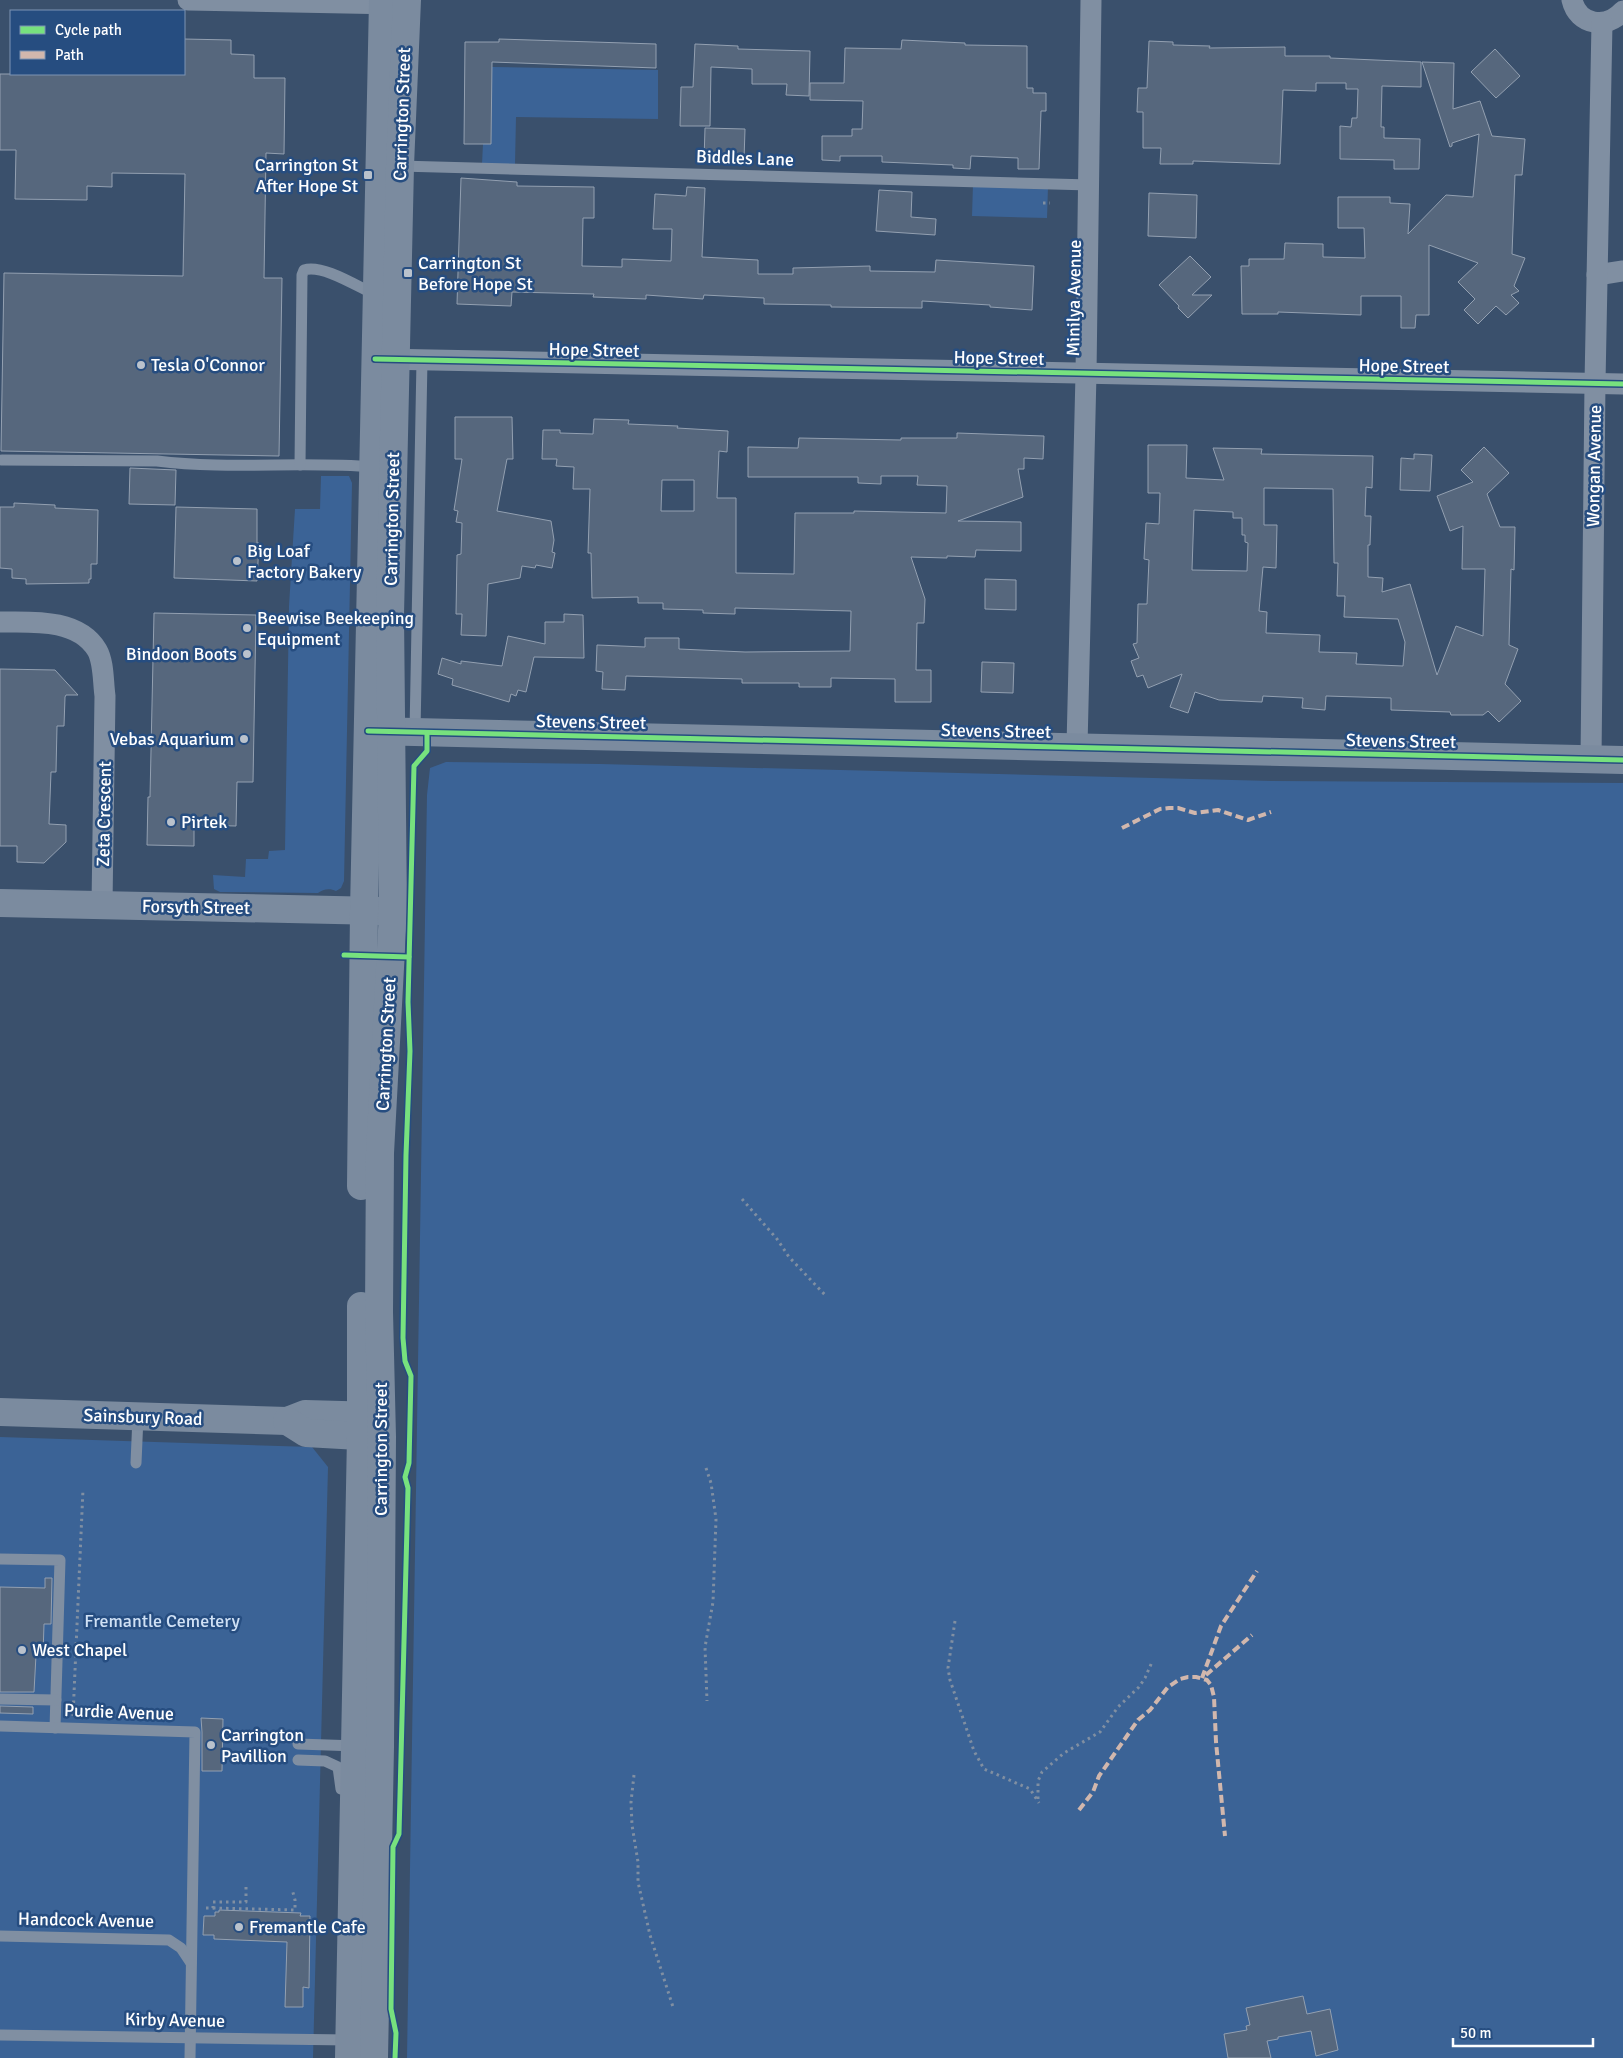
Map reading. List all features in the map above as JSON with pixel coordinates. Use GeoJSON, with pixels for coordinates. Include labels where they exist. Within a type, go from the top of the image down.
{"type":"FeatureCollection","features":[{"type":"Feature","properties":{"kind":"main road","name":"Carrington Street"},"geometry":{"type":"LineString","coordinates":[[371,1426],[379,1312],[380,1153],[393,912],[390,615],[398,360],[400,166],[395,2]]}},
{"type":"Feature","properties":{"kind":"main road","name":"Carrington Street"},"geometry":{"type":"LineString","coordinates":[[374,2058],[367,1746],[371,1426],[364,911],[391,732],[373,467],[398,360],[377,295],[395,2]]}},
{"type":"Feature","properties":{"kind":"main road","name":"Stevens Street"},"geometry":{"type":"LineString","coordinates":[[391,732],[1077,746],[1623,760]]}},
{"type":"Feature","properties":{"kind":"main road","name":"Forsyth Street"},"geometry":{"type":"LineString","coordinates":[[0,903],[393,912]]}},
{"type":"Feature","properties":{"kind":"main road","name":"Sainsbury Road"},"geometry":{"type":"LineString","coordinates":[[0,1412],[287,1422],[306,1433],[371,1426]]}},
{"type":"Feature","properties":{"kind":"main road","name":"Carrington Street"},"geometry":{"type":"LineString","coordinates":[[349,2049],[352,1878],[367,1746]]}},
{"type":"Feature","properties":{"kind":"street"},"geometry":{"type":"LineString","coordinates":[[188,0],[395,2]]}},
{"type":"Feature","properties":{"kind":"street","name":"Minilya Avenue"},"geometry":{"type":"LineString","coordinates":[[1077,746],[1090,185],[1091,0]]}},
{"type":"Feature","properties":{"kind":"street"},"geometry":{"type":"LineString","coordinates":[[1572,0],[1577,12],[1592,22],[1602,23],[1611,21],[1623,11]]}},
{"type":"Feature","properties":{"kind":"street","name":"Wongan Avenue"},"geometry":{"type":"LineString","coordinates":[[1591,759],[1595,383],[1602,23]]}},
{"type":"Feature","properties":{"kind":"street"},"geometry":{"type":"LineString","coordinates":[[1597,275],[1623,271]]}},
{"type":"Feature","properties":{"kind":"street","name":"Hope Street"},"geometry":{"type":"LineString","coordinates":[[398,360],[1623,384]]}},
{"type":"Feature","properties":{"kind":"street","name":"Zeta Crescent"},"geometry":{"type":"LineString","coordinates":[[0,622],[44,622],[80,632],[97,650],[102,667],[105,696],[102,905]]}},
{"type":"Feature","properties":{"kind":"lane","name":"Biddles Lane"},"geometry":{"type":"LineString","coordinates":[[400,166],[1090,185]]}},
{"type":"Feature","properties":{"kind":"lane"},"geometry":{"type":"LineString","coordinates":[[300,465],[302,275],[304,270],[319,269],[377,295]]}},
{"type":"Feature","properties":{"kind":"lane"},"geometry":{"type":"LineString","coordinates":[[236,455],[244,465]]}},
{"type":"Feature","properties":{"kind":"lane"},"geometry":{"type":"LineString","coordinates":[[2,460],[156,461],[182,464],[244,465],[321,463],[373,467]]}},
{"type":"Feature","properties":{"kind":"lane"},"geometry":{"type":"LineString","coordinates":[[136,1463],[138,1417]]}},
{"type":"Feature","properties":{"kind":"lane"},"geometry":{"type":"LineString","coordinates":[[0,1559],[60,1560],[55,1728]]}},
{"type":"Feature","properties":{"kind":"lane"},"geometry":{"type":"LineString","coordinates":[[0,1699],[56,1700]]}},
{"type":"Feature","properties":{"kind":"lane","name":"Purdie Avenue"},"geometry":{"type":"LineString","coordinates":[[0,1726],[195,1732],[191,1908]]}},
{"type":"Feature","properties":{"kind":"lane"},"geometry":{"type":"LineString","coordinates":[[298,1744],[367,1746]]}},
{"type":"Feature","properties":{"kind":"lane"},"geometry":{"type":"LineString","coordinates":[[298,1760],[325,1761],[338,1767],[341,1776],[341,1800]]}},
{"type":"Feature","properties":{"kind":"lane"},"geometry":{"type":"LineString","coordinates":[[343,1852],[352,1878]]}},
{"type":"Feature","properties":{"kind":"lane"},"geometry":{"type":"LineString","coordinates":[[190,2058],[191,1908]]}},
{"type":"Feature","properties":{"kind":"lane","name":"Handcock Avenue"},"geometry":{"type":"LineString","coordinates":[[0,1936],[169,1940],[181,1948],[191,1963]]}},
{"type":"Feature","properties":{"kind":"lane","name":"Kirby Avenue"},"geometry":{"type":"LineString","coordinates":[[0,2035],[191,2038],[349,2049]]}},
{"type":"Feature","properties":{"kind":"path"},"geometry":{"type":"LineString","coordinates":[[1043,203],[1050,203]]}},
{"type":"Feature","properties":{"kind":"path"},"geometry":{"type":"LineString","coordinates":[[742,1198],[777,1239],[789,1257],[826,1296]]}},
{"type":"Feature","properties":{"kind":"path"},"geometry":{"type":"LineString","coordinates":[[706,1468],[711,1484],[716,1519],[713,1602],[705,1647],[707,1701]]}},
{"type":"Feature","properties":{"kind":"path"},"geometry":{"type":"LineString","coordinates":[[73,1729],[83,1489]]}},
{"type":"Feature","properties":{"kind":"path"},"geometry":{"type":"LineString","coordinates":[[954,1621],[948,1668],[950,1680],[974,1751],[984,1768],[1030,1789],[1038,1802],[1038,1781],[1042,1772],[1064,1753],[1100,1732],[1118,1707],[1145,1678],[1152,1662]]}},
{"type":"Feature","properties":{"kind":"path"},"geometry":{"type":"LineString","coordinates":[[634,1775],[631,1802],[632,1825],[638,1862],[638,1882],[650,1936],[673,2007]]}},
{"type":"Feature","properties":{"kind":"path"},"geometry":{"type":"LineString","coordinates":[[213,1908],[212,1902],[246,1902],[246,1887]]}},
{"type":"Feature","properties":{"kind":"path"},"geometry":{"type":"LineString","coordinates":[[191,1908],[295,1910],[292,1889]]}},
{"type":"Feature","properties":{"kind":"green space"},"geometry":{"type":"Polygon","coordinates":[[[492,67],[658,70],[658,119],[516,117],[515,164],[482,164],[483,144],[491,144],[492,67]]]}},
{"type":"Feature","properties":{"kind":"green space"},"geometry":{"type":"Polygon","coordinates":[[[973,184],[1048,186],[1047,218],[972,216],[973,184]]]}},
{"type":"Feature","properties":{"kind":"green space"},"geometry":{"type":"Polygon","coordinates":[[[321,476],[349,476],[352,483],[344,881],[341,888],[336,891],[327,889],[318,893],[220,892],[214,889],[213,875],[245,877],[246,859],[268,859],[269,851],[285,850],[289,606],[295,509],[320,509],[321,476]]]}},
{"type":"Feature","properties":{"kind":"green space"},"geometry":{"type":"Polygon","coordinates":[[[446,762],[600,764],[1274,781],[1623,783],[1623,2058],[407,2058],[427,795],[430,768],[446,762]]]}},
{"type":"Feature","properties":{"kind":"green space","name":"Fremantle Cemetery"},"geometry":{"type":"Polygon","coordinates":[[[0,1437],[312,1447],[328,1467],[313,2058],[0,2058],[0,1437]]]}},
{"type":"Feature","properties":{"kind":"building"},"geometry":{"type":"Polygon","coordinates":[[[185,39],[231,40],[231,54],[254,55],[254,78],[285,78],[284,154],[266,153],[264,278],[282,278],[279,456],[1,451],[4,273],[183,276],[185,174],[112,173],[112,187],[87,186],[87,200],[15,199],[16,150],[0,150],[0,74],[185,75],[185,39]]]}},
{"type":"Feature","properties":{"kind":"building"},"geometry":{"type":"Polygon","coordinates":[[[499,39],[656,44],[656,68],[492,62],[491,144],[464,144],[465,42],[499,42],[499,39]]]}},
{"type":"Feature","properties":{"kind":"building"},"geometry":{"type":"Polygon","coordinates":[[[902,40],[965,43],[965,45],[1027,46],[1027,88],[1033,88],[1033,93],[1046,93],[1046,111],[1041,111],[1039,169],[1018,169],[1018,158],[971,156],[970,169],[953,168],[953,165],[882,162],[882,156],[840,156],[840,161],[822,160],[822,136],[852,136],[852,129],[862,129],[863,101],[810,100],[810,83],[844,83],[845,48],[901,49],[902,40]]]}},
{"type":"Feature","properties":{"kind":"building"},"geometry":{"type":"Polygon","coordinates":[[[1149,41],[1173,42],[1173,45],[1210,46],[1209,48],[1285,47],[1285,56],[1330,56],[1330,58],[1421,62],[1421,87],[1382,86],[1381,127],[1384,127],[1384,138],[1420,139],[1419,169],[1394,169],[1394,160],[1340,159],[1340,126],[1351,127],[1352,118],[1357,118],[1358,89],[1346,89],[1346,83],[1316,83],[1316,91],[1283,90],[1280,164],[1193,161],[1193,164],[1160,164],[1161,148],[1143,148],[1143,112],[1137,112],[1138,88],[1147,88],[1149,41]]]}},
{"type":"Feature","properties":{"kind":"building"},"geometry":{"type":"Polygon","coordinates":[[[695,44],[738,46],[738,49],[810,51],[809,96],[786,95],[787,84],[752,84],[752,69],[711,67],[710,126],[680,126],[681,87],[693,87],[695,44]]]}},
{"type":"Feature","properties":{"kind":"building"},"geometry":{"type":"Polygon","coordinates":[[[1495,49],[1520,76],[1496,98],[1471,72],[1495,49]]]}},
{"type":"Feature","properties":{"kind":"building"},"geometry":{"type":"Polygon","coordinates":[[[1422,62],[1454,63],[1453,109],[1480,101],[1492,136],[1525,139],[1522,175],[1515,175],[1512,254],[1525,258],[1514,286],[1519,291],[1511,295],[1519,303],[1506,315],[1496,306],[1478,324],[1464,310],[1475,299],[1458,282],[1478,263],[1429,245],[1429,315],[1416,315],[1415,328],[1401,328],[1401,296],[1361,296],[1361,315],[1278,312],[1278,314],[1242,314],[1241,266],[1249,266],[1249,259],[1284,259],[1285,243],[1323,244],[1323,257],[1365,258],[1364,228],[1338,228],[1338,197],[1390,197],[1390,203],[1410,204],[1408,234],[1446,195],[1473,197],[1479,134],[1452,143],[1450,147],[1422,62]]]}},
{"type":"Feature","properties":{"kind":"building"},"geometry":{"type":"Polygon","coordinates":[[[705,128],[745,129],[744,160],[704,160],[705,128]]]}},
{"type":"Feature","properties":{"kind":"building"},"geometry":{"type":"Polygon","coordinates":[[[461,178],[517,182],[517,186],[594,187],[594,218],[583,218],[582,266],[622,267],[622,259],[671,261],[672,229],[653,229],[655,194],[686,196],[687,187],[705,188],[702,257],[758,260],[758,274],[793,274],[793,268],[870,266],[870,271],[935,272],[936,260],[1034,266],[1032,310],[990,307],[990,305],[922,301],[922,308],[831,307],[831,305],[764,304],[764,298],[704,295],[703,299],[646,295],[646,299],[593,297],[594,294],[512,292],[511,306],[457,304],[461,178]]]}},
{"type":"Feature","properties":{"kind":"building"},"geometry":{"type":"Polygon","coordinates":[[[879,190],[912,192],[911,217],[936,219],[935,235],[876,231],[879,190]]]}},
{"type":"Feature","properties":{"kind":"building"},"geometry":{"type":"Polygon","coordinates":[[[1149,193],[1197,195],[1196,238],[1148,236],[1149,193]]]}},
{"type":"Feature","properties":{"kind":"building"},"geometry":{"type":"Polygon","coordinates":[[[1190,256],[1211,277],[1192,295],[1212,295],[1188,318],[1159,285],[1190,256]]]}},
{"type":"Feature","properties":{"kind":"building"},"geometry":{"type":"Polygon","coordinates":[[[455,417],[512,417],[513,459],[507,459],[497,511],[551,521],[554,540],[552,552],[555,553],[552,568],[536,565],[535,568],[522,566],[520,578],[488,584],[486,636],[461,635],[462,614],[456,614],[457,555],[461,554],[462,523],[456,522],[458,511],[454,510],[462,459],[455,459],[455,417]]]}},
{"type":"Feature","properties":{"kind":"building"},"geometry":{"type":"Polygon","coordinates":[[[594,419],[629,420],[628,424],[728,431],[727,452],[719,451],[717,498],[736,498],[736,573],[794,574],[795,513],[854,513],[854,511],[946,513],[947,486],[917,485],[918,476],[881,476],[881,484],[858,483],[858,477],[748,477],[748,447],[798,448],[799,438],[901,440],[901,438],[957,438],[957,433],[1044,436],[1043,459],[1024,458],[1024,469],[1018,469],[1023,497],[958,521],[1021,522],[1021,551],[976,550],[975,557],[911,557],[925,599],[924,623],[917,623],[916,670],[931,670],[931,702],[895,702],[895,679],[831,678],[831,687],[799,687],[799,683],[742,683],[742,679],[626,676],[625,690],[602,689],[603,672],[596,671],[597,645],[645,647],[645,638],[679,638],[679,649],[745,652],[850,651],[851,611],[735,608],[735,614],[703,613],[703,610],[663,609],[663,603],[638,603],[638,597],[592,598],[591,553],[588,553],[590,489],[573,489],[574,467],[556,466],[557,459],[542,459],[543,430],[560,430],[560,433],[593,434],[594,419]],[[662,480],[661,511],[694,511],[694,480],[662,480]]]}},
{"type":"Feature","properties":{"kind":"building"},"geometry":{"type":"Polygon","coordinates":[[[1148,445],[1187,445],[1186,478],[1224,480],[1213,448],[1262,449],[1261,454],[1373,456],[1372,488],[1366,487],[1365,516],[1371,516],[1370,545],[1368,545],[1368,577],[1383,578],[1382,592],[1410,584],[1437,675],[1456,626],[1483,636],[1485,569],[1462,569],[1463,526],[1450,531],[1437,496],[1473,482],[1461,470],[1484,447],[1509,473],[1487,494],[1500,527],[1515,527],[1514,570],[1511,569],[1509,645],[1518,649],[1505,684],[1521,701],[1499,722],[1488,711],[1483,715],[1451,715],[1450,712],[1391,710],[1391,698],[1326,696],[1325,710],[1302,708],[1303,698],[1263,696],[1262,702],[1219,700],[1195,692],[1188,713],[1170,707],[1182,674],[1148,688],[1143,675],[1137,677],[1131,661],[1139,658],[1133,644],[1137,643],[1138,604],[1147,604],[1149,560],[1144,559],[1146,523],[1159,524],[1160,493],[1148,493],[1148,445]],[[1264,488],[1264,525],[1277,525],[1276,568],[1263,567],[1259,611],[1267,612],[1266,633],[1320,635],[1319,652],[1357,653],[1356,664],[1403,666],[1405,642],[1398,619],[1344,617],[1345,596],[1337,596],[1338,563],[1334,563],[1333,489],[1264,488]],[[1194,510],[1192,570],[1247,571],[1248,543],[1245,542],[1245,535],[1242,535],[1242,518],[1233,518],[1233,512],[1194,510]]]}},
{"type":"Feature","properties":{"kind":"building"},"geometry":{"type":"Polygon","coordinates":[[[1414,454],[1432,455],[1430,491],[1400,490],[1401,458],[1414,459],[1414,454]]]}},
{"type":"Feature","properties":{"kind":"building"},"geometry":{"type":"Polygon","coordinates":[[[130,468],[176,470],[175,505],[129,504],[130,468]]]}},
{"type":"Feature","properties":{"kind":"building"},"geometry":{"type":"Polygon","coordinates":[[[14,503],[55,505],[55,508],[98,510],[97,564],[91,564],[91,579],[89,579],[89,583],[26,584],[26,579],[12,578],[12,569],[0,568],[0,507],[14,507],[14,503]]]}},
{"type":"Feature","properties":{"kind":"building"},"geometry":{"type":"Polygon","coordinates":[[[176,507],[257,509],[257,543],[259,543],[257,581],[174,578],[176,507]]]}},
{"type":"Feature","properties":{"kind":"building"},"geometry":{"type":"Polygon","coordinates":[[[985,579],[1016,580],[1016,610],[985,609],[985,579]]]}},
{"type":"Feature","properties":{"kind":"building"},"geometry":{"type":"Polygon","coordinates":[[[154,613],[256,615],[253,782],[237,782],[236,826],[194,825],[194,846],[147,845],[148,797],[150,797],[154,613]]]}},
{"type":"Feature","properties":{"kind":"building"},"geometry":{"type":"Polygon","coordinates":[[[564,614],[583,615],[584,658],[534,657],[526,692],[518,690],[516,696],[511,694],[509,702],[452,685],[453,679],[438,674],[442,658],[461,664],[461,661],[502,666],[508,636],[545,644],[545,622],[564,622],[564,614]]]}},
{"type":"Feature","properties":{"kind":"building"},"geometry":{"type":"Polygon","coordinates":[[[982,662],[1014,663],[1013,693],[981,692],[982,662]]]}},
{"type":"Feature","properties":{"kind":"building"},"geometry":{"type":"Polygon","coordinates":[[[0,669],[55,670],[78,695],[66,695],[65,697],[64,726],[57,726],[56,772],[51,772],[49,824],[66,825],[66,842],[44,863],[17,862],[17,846],[0,846],[0,669]]]}},
{"type":"Feature","properties":{"kind":"building","name":"West Chapel"},"geometry":{"type":"Polygon","coordinates":[[[45,1578],[52,1578],[51,1624],[44,1624],[43,1655],[36,1655],[34,1692],[0,1692],[0,1587],[45,1588],[45,1578]]]}},
{"type":"Feature","properties":{"kind":"building"},"geometry":{"type":"Polygon","coordinates":[[[0,1706],[33,1707],[33,1714],[0,1713],[0,1706]]]}},
{"type":"Feature","properties":{"kind":"building","name":"Carrington Pavillion"},"geometry":{"type":"Polygon","coordinates":[[[201,1718],[223,1719],[222,1771],[202,1771],[201,1718]]]}},
{"type":"Feature","properties":{"kind":"building"},"geometry":{"type":"Polygon","coordinates":[[[219,1910],[301,1913],[300,1916],[310,1916],[309,1988],[303,1987],[303,2007],[285,2007],[287,1942],[214,1939],[214,1935],[203,1935],[204,1916],[215,1916],[215,1912],[219,1912],[219,1910]]]}},
{"type":"Feature","properties":{"kind":"building"},"geometry":{"type":"Polygon","coordinates":[[[1303,1996],[1307,2014],[1330,2009],[1338,2050],[1316,2056],[1311,2031],[1267,2041],[1271,2058],[1228,2058],[1224,2034],[1247,2030],[1246,2026],[1250,2025],[1246,2008],[1303,1996]]]}},
{"type":"Feature","properties":{"kind":"marked path"},"geometry":{"type":"LineString","coordinates":[[1122,828],[1160,809],[1169,808],[1178,808],[1195,813],[1218,810],[1248,820],[1271,812]]}},
{"type":"Feature","properties":{"kind":"marked path"},"geometry":{"type":"LineString","coordinates":[[1202,1678],[1221,1626],[1257,1571]]}},
{"type":"Feature","properties":{"kind":"marked path"},"geometry":{"type":"LineString","coordinates":[[1206,1675],[1252,1635]]}},
{"type":"Feature","properties":{"kind":"marked path"},"geometry":{"type":"LineString","coordinates":[[1079,1810],[1093,1792],[1099,1776],[1138,1720],[1150,1710],[1168,1687],[1180,1679],[1196,1677],[1207,1680],[1211,1685],[1214,1697],[1216,1742],[1225,1836]]}},
{"type":"Feature","properties":{"kind":"cycle path"},"geometry":{"type":"LineString","coordinates":[[375,359],[1623,384]]}},
{"type":"Feature","properties":{"kind":"cycle path"},"geometry":{"type":"LineString","coordinates":[[368,731],[1623,760]]}},
{"type":"Feature","properties":{"kind":"cycle path"},"geometry":{"type":"LineString","coordinates":[[395,2058],[396,2033],[391,2009],[393,1847],[399,1834],[408,1488],[405,1477],[409,1463],[411,1376],[405,1361],[403,1338],[410,1051],[408,1002],[414,766],[427,751],[427,733]]}},
{"type":"Feature","properties":{"kind":"cycle path"},"geometry":{"type":"LineString","coordinates":[[344,955],[409,957]]}},
{"type":"Feature","properties":{"kind":"place","name":"Carrington St After Hope St"},"geometry":{"type":"Point","coordinates":[368,175]}},
{"type":"Feature","properties":{"kind":"place","name":"Carrington St Before Hope St"},"geometry":{"type":"Point","coordinates":[408,273]}},
{"type":"Feature","properties":{"kind":"place","name":"Tesla O'Connor"},"geometry":{"type":"Point","coordinates":[141,365]}},
{"type":"Feature","properties":{"kind":"place","name":"Big Loaf Factory Bakery"},"geometry":{"type":"Point","coordinates":[237,561]}},
{"type":"Feature","properties":{"kind":"place","name":"Beewise Beekeeping Equipment"},"geometry":{"type":"Point","coordinates":[247,628]}},
{"type":"Feature","properties":{"kind":"place","name":"Bindoon Boots"},"geometry":{"type":"Point","coordinates":[247,654]}},
{"type":"Feature","properties":{"kind":"place","name":"Vebas Aquarium"},"geometry":{"type":"Point","coordinates":[244,739]}},
{"type":"Feature","properties":{"kind":"place","name":"Pirtek"},"geometry":{"type":"Point","coordinates":[171,822]}},
{"type":"Feature","properties":{"kind":"place","name":"West Chapel"},"geometry":{"type":"Point","coordinates":[22,1650]}},
{"type":"Feature","properties":{"kind":"place","name":"Carrington Pavillion"},"geometry":{"type":"Point","coordinates":[211,1745]}},
{"type":"Feature","properties":{"kind":"place","name":"Fremantle Cafe"},"geometry":{"type":"Point","coordinates":[239,1927]}}]}
